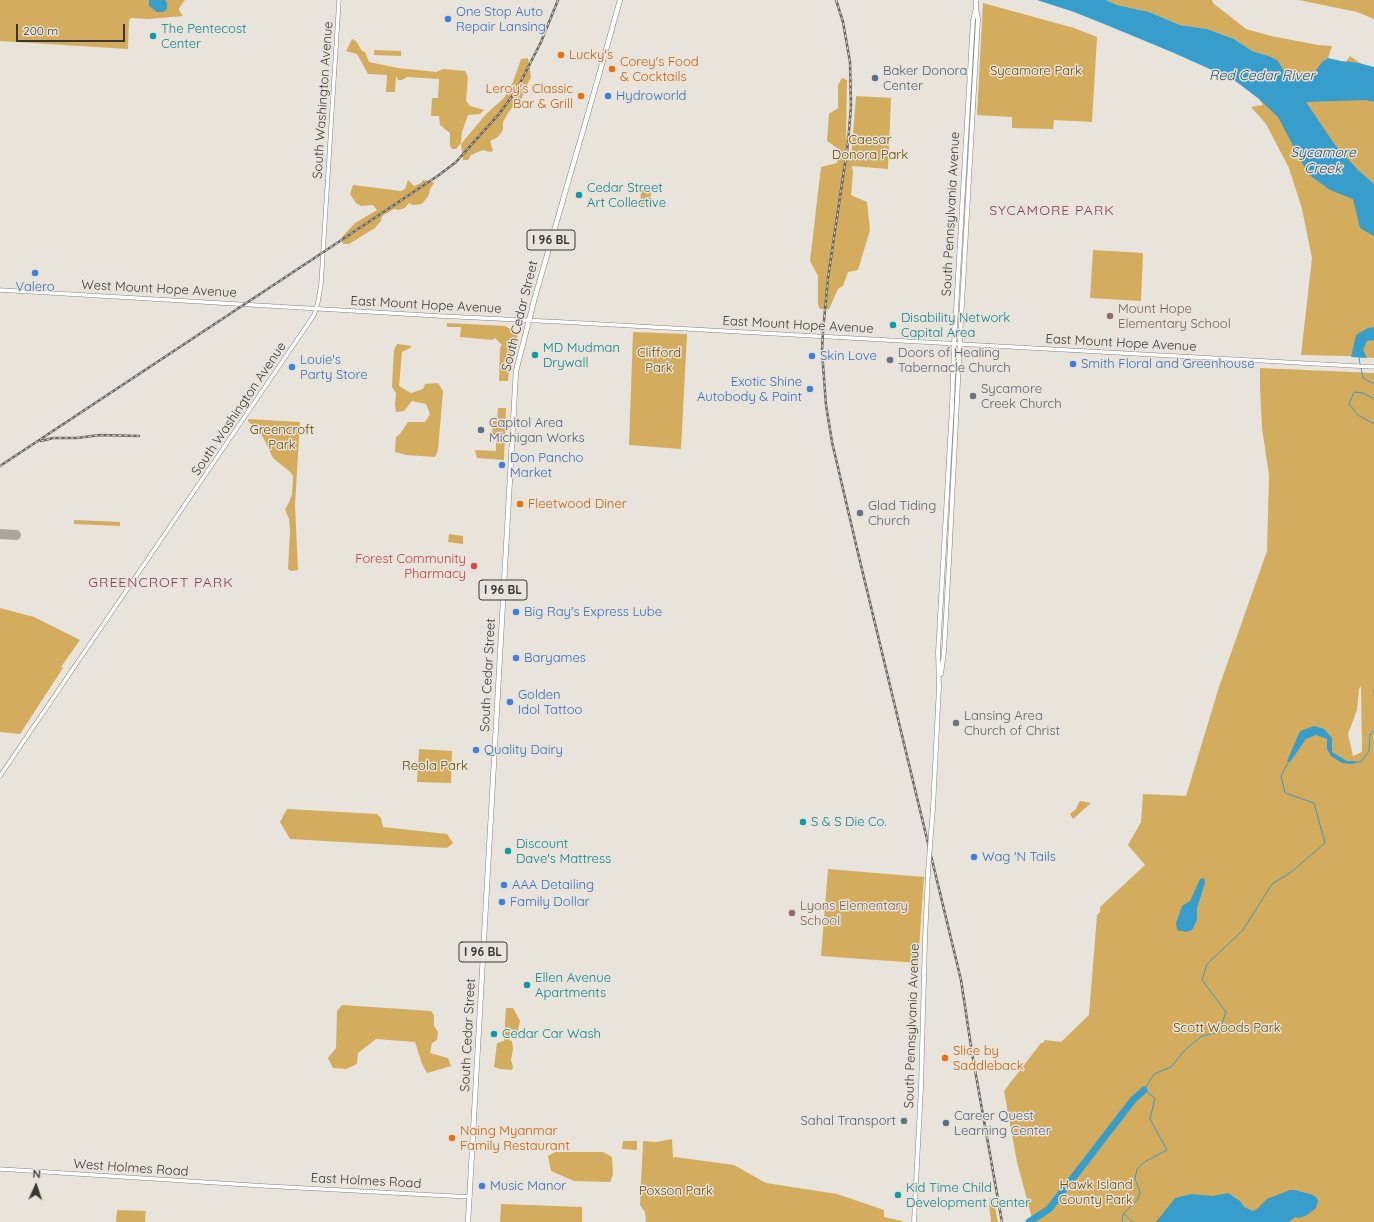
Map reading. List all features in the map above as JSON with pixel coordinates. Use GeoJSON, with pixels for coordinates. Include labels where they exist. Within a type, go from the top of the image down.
{"type":"FeatureCollection","features":[{"type":"Feature","properties":{"kind":"main road","name":"South Cedar Street"},"geometry":{"type":"LineString","coordinates":[[468,1222],[514,395],[518,363],[529,320],[620,0]]}},
{"type":"Feature","properties":{"kind":"main road","name":"South Pennsylvania Avenue"},"geometry":{"type":"LineString","coordinates":[[939,686],[944,652],[958,406],[960,344],[978,19],[976,0]]}},
{"type":"Feature","properties":{"kind":"main road","name":"South Pennsylvania Avenue"},"geometry":{"type":"LineString","coordinates":[[914,1222],[921,1087],[924,938],[933,808],[939,686],[938,652],[972,20],[976,8]]}},
{"type":"Feature","properties":{"kind":"street","name":"South Washington Avenue"},"geometry":{"type":"LineString","coordinates":[[0,776],[306,329],[316,308],[321,284],[339,0]]}},
{"type":"Feature","properties":{"kind":"street","name":"West Mount Hope Avenue"},"geometry":{"type":"LineString","coordinates":[[0,290],[316,308]]}},
{"type":"Feature","properties":{"kind":"street","name":"East Mount Hope Avenue"},"geometry":{"type":"LineString","coordinates":[[316,308],[1374,367]]}},
{"type":"Feature","properties":{"kind":"street","name":"West Holmes Road"},"geometry":{"type":"LineString","coordinates":[[0,1169],[261,1185]]}},
{"type":"Feature","properties":{"kind":"street","name":"East Holmes Road"},"geometry":{"type":"LineString","coordinates":[[261,1185],[470,1196]]}},
{"type":"Feature","properties":{"kind":"green space"},"geometry":{"type":"Polygon","coordinates":[[[0,0],[185,0],[179,8],[183,16],[149,19],[131,18],[129,20],[128,49],[0,41],[0,0]]]}},
{"type":"Feature","properties":{"kind":"green space"},"geometry":{"type":"Polygon","coordinates":[[[1106,0],[1212,0],[1213,3],[1246,29],[1271,36],[1318,45],[1332,46],[1328,58],[1323,61],[1314,76],[1308,78],[1282,70],[1269,56],[1252,51],[1234,39],[1207,29],[1180,25],[1149,12],[1117,5],[1106,0]]]}},
{"type":"Feature","properties":{"kind":"green space"},"geometry":{"type":"Polygon","coordinates":[[[1299,0],[1374,0],[1374,19],[1357,12],[1299,0]]]}},
{"type":"Feature","properties":{"kind":"green space","name":"Sycamore Park"},"geometry":{"type":"Polygon","coordinates":[[[983,3],[1074,28],[1097,37],[1092,122],[1054,120],[1053,129],[1012,128],[1012,117],[977,115],[983,3]]]}},
{"type":"Feature","properties":{"kind":"green space"},"geometry":{"type":"Polygon","coordinates":[[[352,39],[356,41],[362,51],[365,52],[369,62],[398,68],[436,72],[443,69],[465,71],[468,77],[466,101],[470,106],[484,110],[480,114],[468,115],[462,132],[461,143],[456,149],[452,149],[450,146],[450,133],[440,125],[439,116],[431,116],[432,98],[438,98],[439,79],[407,77],[402,80],[398,80],[396,76],[395,92],[386,92],[387,75],[368,74],[357,54],[346,51],[352,39]]]}},
{"type":"Feature","properties":{"kind":"green space"},"geometry":{"type":"Polygon","coordinates":[[[374,50],[401,51],[401,56],[374,55],[374,50]]]}},
{"type":"Feature","properties":{"kind":"green space"},"geometry":{"type":"Polygon","coordinates":[[[1350,56],[1374,73],[1374,358],[1301,355],[1312,258],[1302,209],[1289,168],[1266,124],[1251,107],[1263,105],[1259,99],[1342,67],[1350,56]]]}},
{"type":"Feature","properties":{"kind":"green space"},"geometry":{"type":"Polygon","coordinates":[[[528,58],[531,77],[519,103],[515,104],[503,122],[503,130],[498,137],[490,141],[493,151],[490,152],[483,150],[471,155],[468,160],[463,160],[461,144],[486,114],[504,98],[513,82],[521,59],[528,58]]]}},
{"type":"Feature","properties":{"kind":"green space","name":"Caesar Donora Park"},"geometry":{"type":"Polygon","coordinates":[[[842,78],[847,80],[846,135],[851,159],[856,96],[891,98],[888,169],[852,166],[853,173],[851,195],[867,202],[870,230],[858,270],[848,272],[843,286],[838,289],[829,309],[820,309],[818,305],[818,276],[810,261],[821,167],[837,163],[840,150],[827,141],[829,114],[838,108],[838,85],[842,78]]]}},
{"type":"Feature","properties":{"kind":"green space"},"geometry":{"type":"Polygon","coordinates":[[[408,180],[414,186],[421,183],[423,180],[434,183],[430,189],[429,195],[422,204],[413,205],[409,203],[405,208],[399,210],[394,209],[382,216],[381,221],[375,228],[349,244],[343,244],[341,238],[355,223],[377,210],[373,205],[361,206],[356,203],[350,194],[353,185],[401,191],[405,189],[408,180]]]}},
{"type":"Feature","properties":{"kind":"green space"},"geometry":{"type":"Polygon","coordinates":[[[641,190],[651,190],[650,207],[640,207],[641,190]]]}},
{"type":"Feature","properties":{"kind":"green space"},"geometry":{"type":"Polygon","coordinates":[[[1093,250],[1143,253],[1141,301],[1090,298],[1093,250]]]}},
{"type":"Feature","properties":{"kind":"green space"},"geometry":{"type":"Polygon","coordinates":[[[447,323],[505,326],[518,334],[509,367],[508,381],[499,381],[500,348],[502,345],[495,338],[492,340],[460,337],[461,327],[447,327],[447,323]]]}},
{"type":"Feature","properties":{"kind":"green space","name":"Clifford Park"},"geometry":{"type":"Polygon","coordinates":[[[633,332],[687,334],[681,449],[629,445],[633,332]]]}},
{"type":"Feature","properties":{"kind":"green space"},"geometry":{"type":"Polygon","coordinates":[[[397,344],[412,346],[402,352],[399,386],[411,393],[423,389],[425,384],[438,383],[443,391],[438,450],[435,457],[407,455],[395,452],[396,437],[400,434],[408,422],[425,422],[430,414],[426,404],[412,401],[404,411],[396,412],[396,393],[392,387],[394,350],[397,344]]]}},
{"type":"Feature","properties":{"kind":"green space"},"geometry":{"type":"Polygon","coordinates":[[[1260,368],[1374,373],[1374,1222],[1033,1222],[1017,1162],[1004,1091],[1041,1043],[1045,1040],[1061,1042],[1089,1015],[1097,915],[1100,912],[1100,907],[1145,865],[1128,845],[1141,822],[1143,794],[1186,796],[1219,687],[1267,551],[1269,475],[1262,428],[1260,368]],[[1361,686],[1359,689],[1357,710],[1348,734],[1353,756],[1362,752],[1361,686]]]}},
{"type":"Feature","properties":{"kind":"green space"},"geometry":{"type":"Polygon","coordinates":[[[498,408],[506,408],[504,460],[477,458],[475,450],[496,451],[496,437],[492,436],[493,421],[497,421],[498,408]]]}},
{"type":"Feature","properties":{"kind":"green space","name":"Greencroft Park"},"geometry":{"type":"Polygon","coordinates":[[[248,419],[300,422],[295,505],[298,570],[291,571],[288,569],[290,531],[289,519],[285,510],[292,494],[293,476],[273,458],[263,437],[248,421],[248,419]]]}},
{"type":"Feature","properties":{"kind":"green space"},"geometry":{"type":"Polygon","coordinates":[[[74,520],[120,522],[120,526],[74,524],[74,520]]]}},
{"type":"Feature","properties":{"kind":"green space"},"geometry":{"type":"Polygon","coordinates":[[[449,534],[463,536],[463,544],[448,542],[449,534]]]}},
{"type":"Feature","properties":{"kind":"green space"},"geometry":{"type":"Polygon","coordinates":[[[0,608],[34,617],[80,640],[61,667],[63,668],[20,734],[0,732],[0,608]]]}},
{"type":"Feature","properties":{"kind":"green space","name":"Reola Park"},"geometry":{"type":"Polygon","coordinates":[[[419,749],[452,751],[451,783],[417,782],[419,749]]]}},
{"type":"Feature","properties":{"kind":"green space"},"geometry":{"type":"Polygon","coordinates":[[[1080,801],[1091,803],[1073,819],[1070,814],[1076,809],[1080,801]]]}},
{"type":"Feature","properties":{"kind":"green space"},"geometry":{"type":"Polygon","coordinates":[[[287,809],[377,814],[381,818],[383,827],[447,834],[453,843],[447,848],[290,839],[280,822],[287,809]]]}},
{"type":"Feature","properties":{"kind":"green space"},"geometry":{"type":"Polygon","coordinates":[[[828,869],[924,877],[918,963],[821,956],[828,869]]]}},
{"type":"Feature","properties":{"kind":"green space"},"geometry":{"type":"Polygon","coordinates":[[[342,1005],[431,1011],[434,1015],[434,1026],[438,1032],[437,1040],[432,1043],[430,1053],[448,1058],[451,1066],[427,1073],[422,1064],[415,1042],[376,1039],[358,1053],[357,1064],[346,1069],[333,1068],[328,1058],[336,1048],[337,1011],[342,1005]]]}},
{"type":"Feature","properties":{"kind":"green space"},"geometry":{"type":"Polygon","coordinates":[[[506,1008],[513,1008],[520,1021],[517,1035],[509,1036],[509,1040],[512,1041],[513,1049],[511,1060],[513,1067],[512,1070],[494,1067],[497,1043],[504,1041],[506,1008]]]}},
{"type":"Feature","properties":{"kind":"green space","name":"Poxson Park"},"geometry":{"type":"Polygon","coordinates":[[[672,1139],[673,1158],[675,1157],[734,1165],[766,1183],[837,1194],[884,1210],[884,1217],[902,1222],[646,1222],[645,1212],[640,1205],[643,1141],[656,1142],[672,1139]]]}},
{"type":"Feature","properties":{"kind":"green space"},"geometry":{"type":"Polygon","coordinates":[[[623,1141],[637,1141],[637,1150],[622,1149],[623,1141]]]}},
{"type":"Feature","properties":{"kind":"green space"},"geometry":{"type":"Polygon","coordinates":[[[555,1152],[603,1152],[612,1157],[613,1175],[610,1182],[574,1181],[551,1171],[548,1156],[555,1152]]]}},
{"type":"Feature","properties":{"kind":"green space"},"geometry":{"type":"Polygon","coordinates":[[[990,1198],[993,1198],[998,1222],[991,1222],[989,1204],[990,1198]]]}},
{"type":"Feature","properties":{"kind":"green space"},"geometry":{"type":"Polygon","coordinates":[[[501,1204],[582,1207],[582,1222],[500,1222],[501,1204]]]}},
{"type":"Feature","properties":{"kind":"green space"},"geometry":{"type":"Polygon","coordinates":[[[117,1210],[146,1211],[145,1222],[116,1222],[117,1210]]]}},
{"type":"Feature","properties":{"kind":"water"},"geometry":{"type":"Polygon","coordinates":[[[149,0],[165,0],[167,3],[167,9],[163,12],[157,12],[149,6],[149,0]]]}},
{"type":"Feature","properties":{"kind":"water","name":"Red Cedar River"},"geometry":{"type":"Polygon","coordinates":[[[1037,0],[1106,0],[1117,5],[1149,12],[1180,25],[1207,29],[1234,39],[1252,51],[1269,56],[1278,61],[1283,70],[1308,78],[1314,76],[1316,70],[1323,61],[1328,58],[1374,67],[1374,102],[1366,100],[1306,102],[1335,145],[1358,170],[1374,184],[1374,236],[1360,228],[1353,199],[1330,190],[1308,174],[1278,117],[1259,99],[1234,80],[1109,26],[1074,12],[1037,0]]]}},
{"type":"Feature","properties":{"kind":"water"},"geometry":{"type":"Polygon","coordinates":[[[1374,327],[1374,340],[1367,341],[1363,350],[1367,358],[1351,357],[1356,335],[1368,328],[1374,327]]]}},
{"type":"Feature","properties":{"kind":"water"},"geometry":{"type":"Polygon","coordinates":[[[1314,726],[1324,729],[1332,738],[1332,752],[1347,761],[1355,761],[1356,763],[1342,763],[1331,756],[1327,749],[1327,739],[1316,735],[1306,739],[1290,762],[1287,761],[1300,731],[1314,726]]]}},
{"type":"Feature","properties":{"kind":"water"},"geometry":{"type":"Polygon","coordinates":[[[1204,878],[1205,883],[1197,908],[1197,920],[1192,930],[1186,932],[1177,930],[1176,923],[1182,906],[1190,901],[1200,879],[1204,878]]]}},
{"type":"Feature","properties":{"kind":"water"},"geometry":{"type":"Polygon","coordinates":[[[1290,1190],[1313,1195],[1318,1201],[1316,1208],[1307,1215],[1299,1218],[1295,1217],[1289,1222],[1156,1222],[1175,1198],[1191,1194],[1212,1196],[1228,1193],[1240,1201],[1244,1207],[1253,1211],[1267,1199],[1290,1190]]]}},
{"type":"Feature","properties":{"kind":"waterway","name":"Sycamore Creek"},"geometry":{"type":"LineString","coordinates":[[1359,358],[1360,364]]}},
{"type":"Feature","properties":{"kind":"waterway","name":"Sycamore Creek"},"geometry":{"type":"LineString","coordinates":[[1361,368],[1363,378],[1374,384]]}},
{"type":"Feature","properties":{"kind":"waterway","name":"Sycamore Creek"},"geometry":{"type":"LineString","coordinates":[[1374,399],[1363,393],[1354,392],[1349,404],[1358,415],[1374,424]]}},
{"type":"Feature","properties":{"kind":"waterway","name":"Sycamore Creek"},"geometry":{"type":"LineString","coordinates":[[1355,762],[1361,762],[1369,751],[1370,734],[1374,731]]}},
{"type":"Feature","properties":{"kind":"waterway","name":"Sycamore Creek"},"geometry":{"type":"LineString","coordinates":[[1122,1222],[1123,1214],[1138,1199],[1140,1192],[1135,1179],[1137,1169],[1146,1161],[1167,1150],[1150,1119],[1155,1098],[1144,1090],[1154,1074],[1171,1067],[1185,1050],[1202,1036],[1219,1032],[1226,1012],[1202,980],[1207,964],[1243,930],[1272,884],[1290,873],[1325,843],[1314,803],[1285,793],[1281,776],[1289,761]]}},
{"type":"Feature","properties":{"kind":"waterway"},"geometry":{"type":"LineString","coordinates":[[1029,1222],[1049,1209],[1133,1100],[1144,1090]]}},
{"type":"Feature","properties":{"kind":"waterway"},"geometry":{"type":"LineString","coordinates":[[1124,1214],[1133,1222]]}},
{"type":"Feature","properties":{"kind":"taxiway"},"geometry":{"type":"LineString","coordinates":[[0,534],[16,535]]}},
{"type":"Feature","properties":{"kind":"railway"},"geometry":{"type":"LineString","coordinates":[[0,466],[328,249],[456,162],[499,114],[516,91],[541,42],[558,0]]}},
{"type":"Feature","properties":{"kind":"railway"},"geometry":{"type":"LineString","coordinates":[[836,0],[843,22],[850,62],[851,106],[848,143],[828,278],[823,331],[822,351],[826,405],[832,442],[858,553],[961,980],[972,1053],[1002,1222]]}},
{"type":"Feature","properties":{"kind":"railway"},"geometry":{"type":"LineString","coordinates":[[41,441],[53,438],[77,438],[100,435],[139,436]]}},
{"type":"Feature","properties":{"kind":"place","name":"One Stop Auto Repair Lansing"},"geometry":{"type":"Point","coordinates":[448,19]}},
{"type":"Feature","properties":{"kind":"place","name":"The Pentecost Center"},"geometry":{"type":"Point","coordinates":[153,36]}},
{"type":"Feature","properties":{"kind":"place","name":"Lucky's"},"geometry":{"type":"Point","coordinates":[561,55]}},
{"type":"Feature","properties":{"kind":"place","name":"Corey's Food & Cocktails"},"geometry":{"type":"Point","coordinates":[612,69]}},
{"type":"Feature","properties":{"kind":"place","name":"Baker Donora Center"},"geometry":{"type":"Point","coordinates":[875,78]}},
{"type":"Feature","properties":{"kind":"place","name":"Leroy's Classic Bar & Grill"},"geometry":{"type":"Point","coordinates":[581,96]}},
{"type":"Feature","properties":{"kind":"place","name":"Hydroworld"},"geometry":{"type":"Point","coordinates":[608,96]}},
{"type":"Feature","properties":{"kind":"place","name":"Cedar Street Art Collective"},"geometry":{"type":"Point","coordinates":[579,195]}},
{"type":"Feature","properties":{"kind":"place","name":"Valero"},"geometry":{"type":"Point","coordinates":[35,273]}},
{"type":"Feature","properties":{"kind":"place","name":"Mount Hope Elementary School"},"geometry":{"type":"Point","coordinates":[1110,316]}},
{"type":"Feature","properties":{"kind":"place","name":"Disability Network Capital Area"},"geometry":{"type":"Point","coordinates":[893,325]}},
{"type":"Feature","properties":{"kind":"place","name":"MD Mudman Drywall"},"geometry":{"type":"Point","coordinates":[535,355]}},
{"type":"Feature","properties":{"kind":"place","name":"Skin Love"},"geometry":{"type":"Point","coordinates":[812,356]}},
{"type":"Feature","properties":{"kind":"place","name":"Doors of Healing Tabernacle Church"},"geometry":{"type":"Point","coordinates":[890,360]}},
{"type":"Feature","properties":{"kind":"place","name":"Smith Floral and Greenhouse"},"geometry":{"type":"Point","coordinates":[1073,364]}},
{"type":"Feature","properties":{"kind":"place","name":"Louie's Party Store"},"geometry":{"type":"Point","coordinates":[292,367]}},
{"type":"Feature","properties":{"kind":"place","name":"Exotic Shine Autobody & Paint"},"geometry":{"type":"Point","coordinates":[810,389]}},
{"type":"Feature","properties":{"kind":"place","name":"Sycamore Creek Church"},"geometry":{"type":"Point","coordinates":[973,396]}},
{"type":"Feature","properties":{"kind":"place","name":"Capitol Area Michigan Works"},"geometry":{"type":"Point","coordinates":[481,430]}},
{"type":"Feature","properties":{"kind":"place","name":"Don Pancho Market"},"geometry":{"type":"Point","coordinates":[502,465]}},
{"type":"Feature","properties":{"kind":"place","name":"Fleetwood Diner"},"geometry":{"type":"Point","coordinates":[520,504]}},
{"type":"Feature","properties":{"kind":"place","name":"Glad Tiding Church"},"geometry":{"type":"Point","coordinates":[860,513]}},
{"type":"Feature","properties":{"kind":"place","name":"Forest Community Pharmacy"},"geometry":{"type":"Point","coordinates":[474,566]}},
{"type":"Feature","properties":{"kind":"place","name":"Big Ray's Express Lube"},"geometry":{"type":"Point","coordinates":[516,612]}},
{"type":"Feature","properties":{"kind":"place","name":"Baryames"},"geometry":{"type":"Point","coordinates":[516,658]}},
{"type":"Feature","properties":{"kind":"place","name":"Golden Idol Tattoo"},"geometry":{"type":"Point","coordinates":[510,702]}},
{"type":"Feature","properties":{"kind":"place","name":"Lansing Area Church of Christ"},"geometry":{"type":"Point","coordinates":[956,723]}},
{"type":"Feature","properties":{"kind":"place","name":"Quality Dairy"},"geometry":{"type":"Point","coordinates":[476,750]}},
{"type":"Feature","properties":{"kind":"place","name":"S & S Die Co."},"geometry":{"type":"Point","coordinates":[803,822]}},
{"type":"Feature","properties":{"kind":"place","name":"Discount Dave's Mattress"},"geometry":{"type":"Point","coordinates":[508,851]}},
{"type":"Feature","properties":{"kind":"place","name":"Wag 'N Tails"},"geometry":{"type":"Point","coordinates":[974,857]}},
{"type":"Feature","properties":{"kind":"place","name":"AAA Detailing"},"geometry":{"type":"Point","coordinates":[504,885]}},
{"type":"Feature","properties":{"kind":"place","name":"Family Dollar"},"geometry":{"type":"Point","coordinates":[502,902]}},
{"type":"Feature","properties":{"kind":"place","name":"Lyons Elementary School"},"geometry":{"type":"Point","coordinates":[792,913]}},
{"type":"Feature","properties":{"kind":"place","name":"Ellen Avenue Apartments"},"geometry":{"type":"Point","coordinates":[527,985]}},
{"type":"Feature","properties":{"kind":"place","name":"Cedar Car Wash"},"geometry":{"type":"Point","coordinates":[494,1034]}},
{"type":"Feature","properties":{"kind":"place","name":"Slice by Saddleback"},"geometry":{"type":"Point","coordinates":[945,1058]}},
{"type":"Feature","properties":{"kind":"place","name":"Sahal Transport"},"geometry":{"type":"Point","coordinates":[904,1121]}},
{"type":"Feature","properties":{"kind":"place","name":"Career Quest Learning Center"},"geometry":{"type":"Point","coordinates":[946,1123]}},
{"type":"Feature","properties":{"kind":"place","name":"Naing Myanmar Family Restaurant"},"geometry":{"type":"Point","coordinates":[452,1138]}},
{"type":"Feature","properties":{"kind":"place","name":"Music Manor"},"geometry":{"type":"Point","coordinates":[482,1186]}},
{"type":"Feature","properties":{"kind":"place","name":"Kid Time Child Development Center"},"geometry":{"type":"Point","coordinates":[898,1195]}},
{"type":"Feature","properties":{"kind":"district","name":"SYCAMORE PARK"},"geometry":{"type":"Point","coordinates":[1052,211]}},
{"type":"Feature","properties":{"kind":"district","name":"GREENCROFT PARK"},"geometry":{"type":"Point","coordinates":[161,583]}},
{"type":"Feature","properties":{"kind":"park label","name":"Scott Woods Park"},"geometry":{"type":"Point","coordinates":[1227,1028]}},
{"type":"Feature","properties":{"kind":"park label","name":"Hawk Island County Park"},"geometry":{"type":"Point","coordinates":[1096,1192]}}]}
